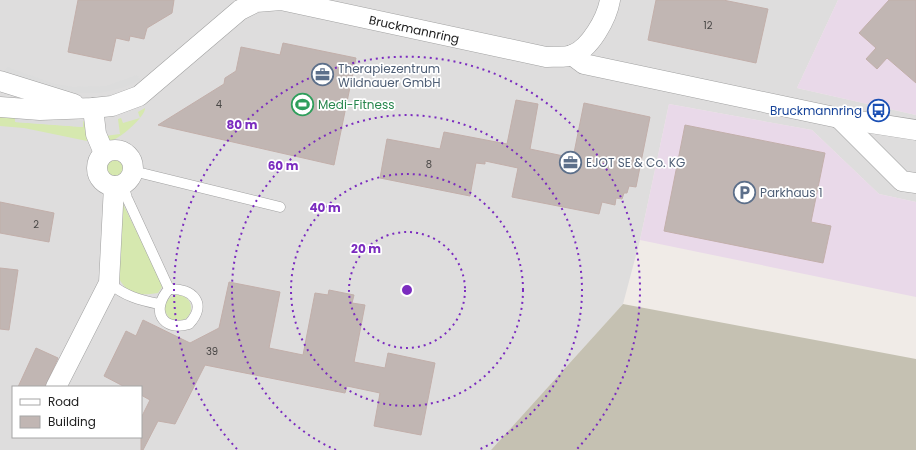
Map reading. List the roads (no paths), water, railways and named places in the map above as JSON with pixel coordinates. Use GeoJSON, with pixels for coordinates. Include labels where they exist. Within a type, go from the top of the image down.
{"type":"FeatureCollection","features":[{"type":"Feature","properties":{"kind":"street","name":"Bruckmannring"},"geometry":{"type":"LineString","coordinates":[[0,107],[40,110],[89,108],[112,106],[139,96],[240,10],[256,1],[281,0],[546,57],[572,55]]}},
{"type":"Feature","properties":{"kind":"street"},"geometry":{"type":"LineString","coordinates":[[610,0],[609,8],[591,40],[572,55],[584,64],[839,118],[916,130]]}},
{"type":"Feature","properties":{"kind":"street","name":"Bruckmannring"},"geometry":{"type":"LineString","coordinates":[[0,81],[89,108]]}},
{"type":"Feature","properties":{"kind":"street"},"geometry":{"type":"LineString","coordinates":[[89,108],[96,134],[104,153]]}},
{"type":"Feature","properties":{"kind":"street"},"geometry":{"type":"LineString","coordinates":[[839,118],[902,181],[916,182]]}},
{"type":"Feature","properties":{"kind":"street"},"geometry":{"type":"LineString","coordinates":[[57,386],[109,283],[123,181],[132,163],[128,155],[121,150],[112,150],[104,153],[98,160],[96,169],[99,178],[105,184],[123,181]]}},
{"type":"Feature","properties":{"kind":"lane"},"geometry":{"type":"LineString","coordinates":[[169,289],[127,198],[123,181],[280,207]]}},
{"type":"Feature","properties":{"kind":"lane"},"geometry":{"type":"LineString","coordinates":[[109,283],[120,292],[134,299],[159,304]]}},
{"type":"Feature","properties":{"kind":"lane"},"geometry":{"type":"LineString","coordinates":[[169,289],[188,291],[194,297],[197,303],[197,312],[194,319],[189,324],[175,326],[166,323],[161,317],[159,304],[169,289]]}},
{"type":"Feature","properties":{"kind":"place","name":"Therapiezentrum Wildnauer GmbH"},"geometry":{"type":"Point","coordinates":[322,75]}},
{"type":"Feature","properties":{"kind":"place","name":"Medi-Fitness"},"geometry":{"type":"Point","coordinates":[303,104]}},
{"type":"Feature","properties":{"kind":"place","name":"Bruckmannring"},"geometry":{"type":"Point","coordinates":[878,110]}},
{"type":"Feature","properties":{"kind":"place","name":"EJOT SE & Co. KG"},"geometry":{"type":"Point","coordinates":[571,162]}},
{"type":"Feature","properties":{"kind":"place","name":"Parkhaus 1"},"geometry":{"type":"Point","coordinates":[744,192]}}]}
